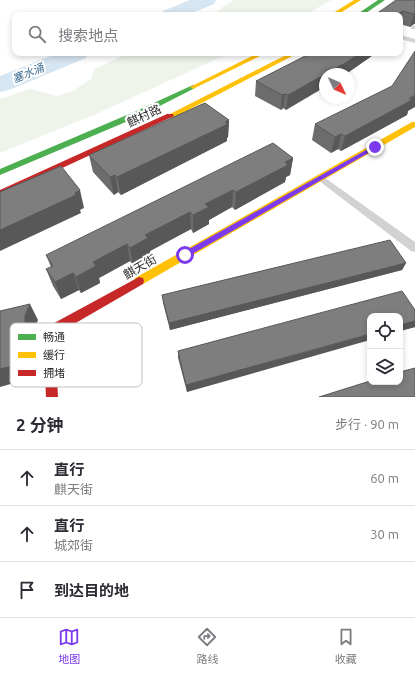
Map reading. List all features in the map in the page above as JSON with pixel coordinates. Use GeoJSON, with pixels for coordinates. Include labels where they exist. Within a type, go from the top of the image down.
{"type":"FeatureCollection","features":[{"type":"Feature","properties":{"kind":"street"},"geometry":{"type":"LineString","coordinates":[[338,12],[358,0]]}},
{"type":"Feature","properties":{"kind":"street"},"geometry":{"type":"LineString","coordinates":[[364,12],[382,0]]}},
{"type":"Feature","properties":{"kind":"street","name":"麒村路"},"geometry":{"type":"LineString","coordinates":[[0,172],[136,114],[257,56]]}},
{"type":"Feature","properties":{"kind":"street","name":"麒村路"},"geometry":{"type":"LineString","coordinates":[[0,194],[152,126],[289,56]]}},
{"type":"Feature","properties":{"kind":"street"},"geometry":{"type":"LineString","coordinates":[[321,178],[415,124]]}},
{"type":"Feature","properties":{"kind":"street","name":"麒天街"},"geometry":{"type":"LineString","coordinates":[[65,323],[321,178]]}},
{"type":"Feature","properties":{"kind":"street","name":"麒天街"},"geometry":{"type":"LineString","coordinates":[[52,387],[52,397]]}},
{"type":"Feature","properties":{"kind":"lane"},"geometry":{"type":"LineString","coordinates":[[403,38],[415,41]]}},
{"type":"Feature","properties":{"kind":"lane"},"geometry":{"type":"LineString","coordinates":[[321,178],[415,248]]}},
{"type":"Feature","properties":{"kind":"shaded area"},"geometry":{"type":"Polygon","coordinates":[[[234,0],[332,0],[310,12],[217,12],[234,0]]]}},
{"type":"Feature","properties":{"kind":"shaded area"},"geometry":{"type":"Polygon","coordinates":[[[122,56],[223,56],[96,114],[0,153],[0,99],[30,89],[57,96],[73,91],[92,78],[94,69],[122,56]]]}},
{"type":"Feature","properties":{"kind":"building"},"geometry":{"type":"Polygon","coordinates":[[[396,0],[415,0],[414,14],[403,11],[379,12],[396,0]]]}},
{"type":"Feature","properties":{"kind":"building"},"geometry":{"type":"Polygon","coordinates":[[[415,51],[415,95],[409,98],[412,100],[345,136],[341,134],[335,137],[315,124],[392,86],[415,51]]]}},
{"type":"Feature","properties":{"kind":"building"},"geometry":{"type":"Polygon","coordinates":[[[305,56],[356,56],[336,68],[319,68],[319,78],[288,95],[282,95],[256,81],[305,56]]]}},
{"type":"Feature","properties":{"kind":"building"},"geometry":{"type":"Polygon","coordinates":[[[205,103],[229,120],[225,122],[228,124],[117,177],[115,175],[110,177],[89,155],[205,103]]]}},
{"type":"Feature","properties":{"kind":"building"},"geometry":{"type":"Polygon","coordinates":[[[273,143],[293,158],[285,162],[288,165],[236,192],[233,190],[205,204],[209,207],[193,215],[190,212],[145,235],[148,238],[130,248],[127,244],[93,262],[96,266],[76,277],[73,273],[55,282],[46,269],[53,266],[46,255],[273,143]]]}},
{"type":"Feature","properties":{"kind":"building"},"geometry":{"type":"Polygon","coordinates":[[[61,166],[80,190],[75,193],[76,195],[0,230],[0,192],[61,166]]]}},
{"type":"Feature","properties":{"kind":"building"},"geometry":{"type":"Polygon","coordinates":[[[390,240],[406,263],[169,323],[162,295],[390,240]]]}},
{"type":"Feature","properties":{"kind":"building"},"geometry":{"type":"Polygon","coordinates":[[[402,291],[415,310],[415,321],[403,324],[403,313],[367,313],[367,335],[186,385],[178,351],[402,291]]]}},
{"type":"Feature","properties":{"kind":"building"},"geometry":{"type":"Polygon","coordinates":[[[30,304],[25,315],[25,323],[10,323],[10,366],[0,369],[0,311],[30,304]]]}},
{"type":"Feature","properties":{"kind":"building"},"geometry":{"type":"Polygon","coordinates":[[[415,368],[415,397],[319,397],[367,382],[367,385],[403,385],[403,371],[415,368]]]}},
{"type":"Feature","properties":{"kind":"waterway","name":"塞水涌"},"geometry":{"type":"LineString","coordinates":[[177,12],[207,0]]}},
{"type":"Feature","properties":{"kind":"waterway","name":"塞水涌"},"geometry":{"type":"LineString","coordinates":[[0,85],[71,56]]}},
{"type":"Feature","properties":{"kind":"traffic: fast"},"geometry":{"type":"LineString","coordinates":[[364,12],[382,0]]}},
{"type":"Feature","properties":{"kind":"traffic: fast"},"geometry":{"type":"LineString","coordinates":[[0,172],[137,114],[193,87]]}},
{"type":"Feature","properties":{"kind":"traffic: slow"},"geometry":{"type":"LineString","coordinates":[[338,12],[358,0]]}},
{"type":"Feature","properties":{"kind":"traffic: slow"},"geometry":{"type":"LineString","coordinates":[[193,87],[257,56]]}},
{"type":"Feature","properties":{"kind":"traffic: slow"},"geometry":{"type":"LineString","coordinates":[[170,116],[289,56]]}},
{"type":"Feature","properties":{"kind":"traffic: slow"},"geometry":{"type":"LineString","coordinates":[[139,281],[415,124]]}},
{"type":"Feature","properties":{"kind":"traffic: jam"},"geometry":{"type":"LineString","coordinates":[[0,194],[170,116]]}},
{"type":"Feature","properties":{"kind":"traffic: jam"},"geometry":{"type":"LineString","coordinates":[[65,323],[139,281]]}},
{"type":"Feature","properties":{"kind":"traffic: jam"},"geometry":{"type":"LineString","coordinates":[[52,387],[52,397]]}},
{"type":"Feature","properties":{"kind":"route"},"geometry":{"type":"LineString","coordinates":[[185,255],[375,147]]}}]}
